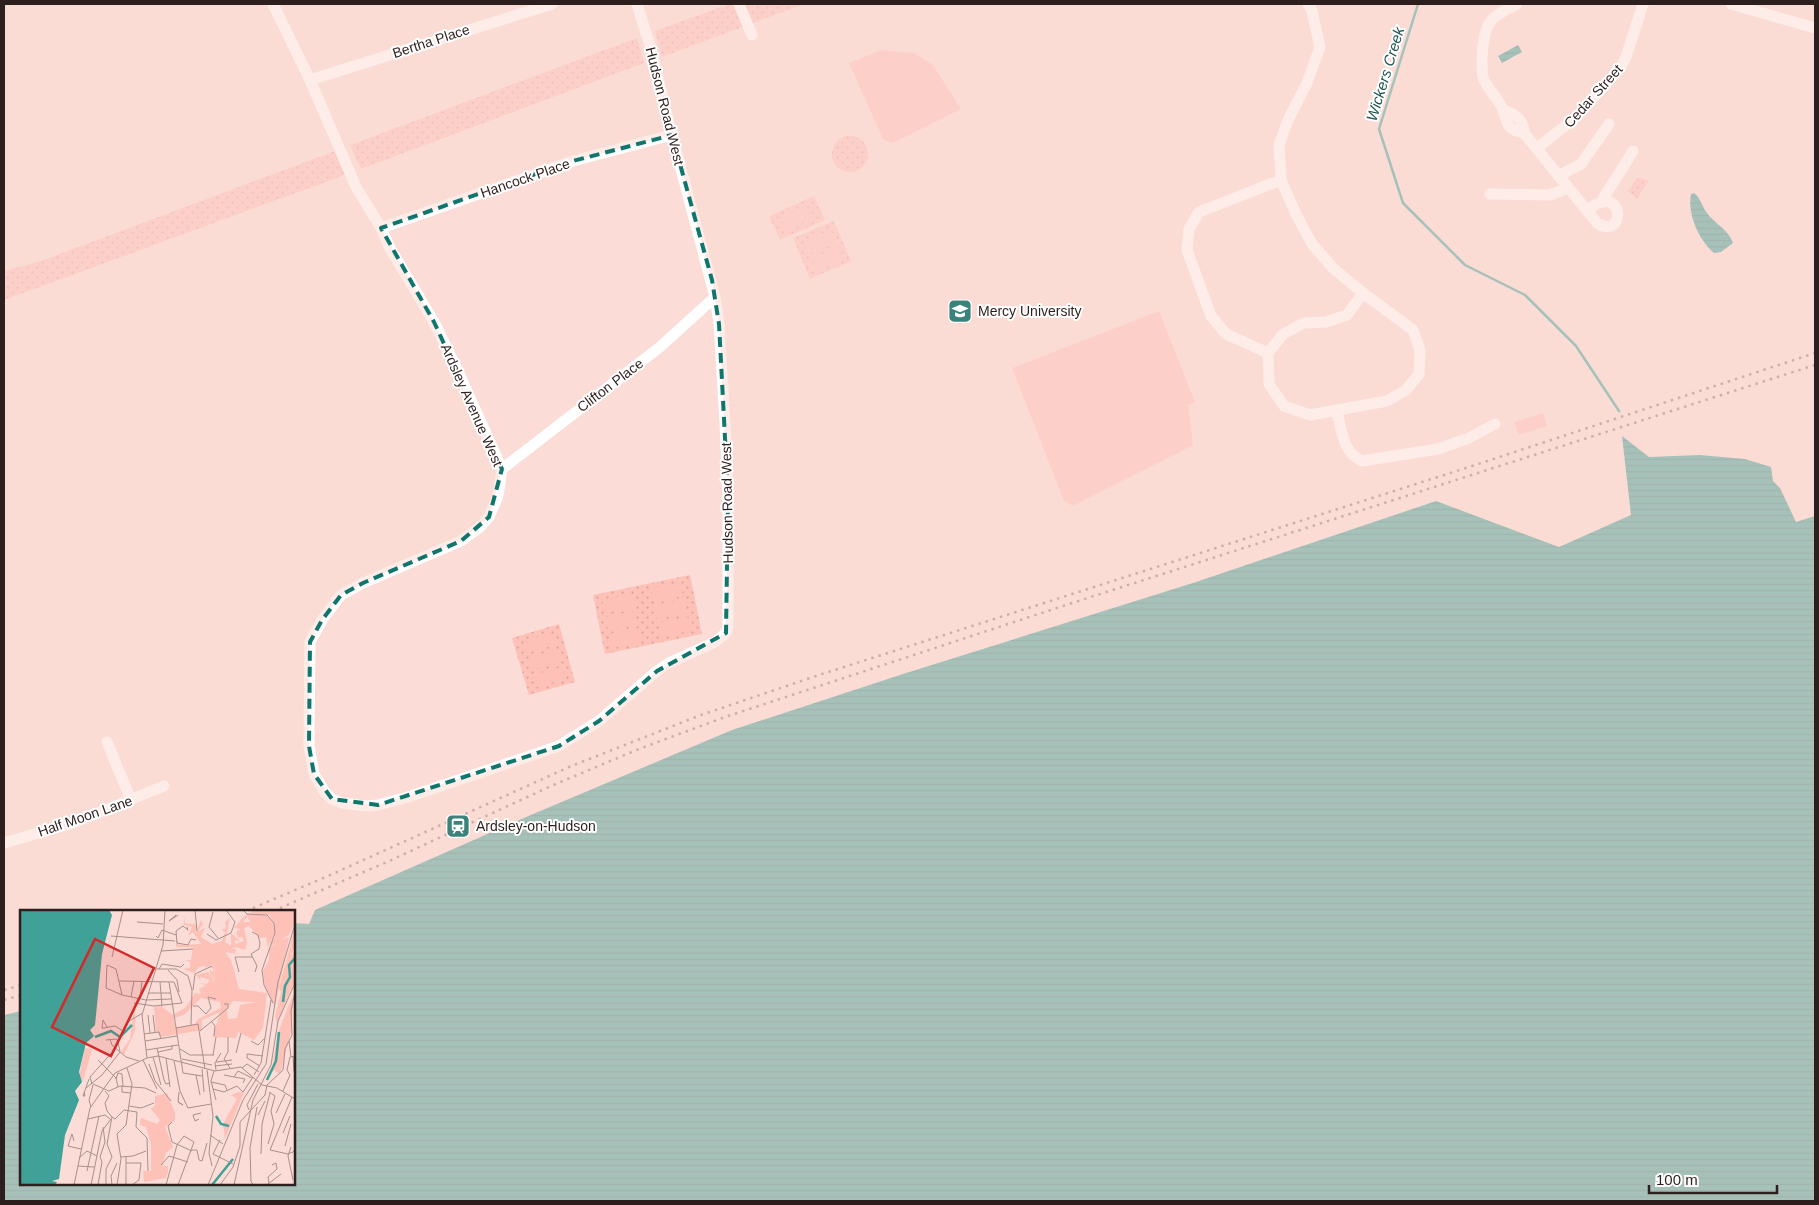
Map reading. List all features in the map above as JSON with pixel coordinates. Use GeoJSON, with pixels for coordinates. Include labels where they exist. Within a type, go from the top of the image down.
{"type":"FeatureCollection","features":[{"type":"Feature","properties":{"kind":"street","name":"Ardsley Avenue West"},"geometry":{"type":"LineString","coordinates":[[272,4],[310,80],[356,187],[434,322],[458,370],[502,470],[498,496],[489,517],[480,527],[461,541],[362,583],[341,595],[327,612],[310,642],[309,746],[314,774],[324,791],[332,799],[342,803],[365,806],[390,802]]}},
{"type":"Feature","properties":{"kind":"street","name":"Bertha Place"},"geometry":{"type":"LineString","coordinates":[[310,80],[552,4]]}},
{"type":"Feature","properties":{"kind":"street","name":"Hudson Road West"},"geometry":{"type":"LineString","coordinates":[[390,802],[559,746],[599,721],[657,671],[669,663],[714,642],[726,633],[728,627],[728,495],[724,396],[715,297],[638,4]]}},
{"type":"Feature","properties":{"kind":"street"},"geometry":{"type":"LineString","coordinates":[[739,4],[752,34]]}},
{"type":"Feature","properties":{"kind":"street"},"geometry":{"type":"LineString","coordinates":[[1308,4],[1312,11],[1320,48],[1307,83],[1288,120],[1279,145],[1281,180],[1312,244],[1362,294],[1413,330],[1420,350],[1419,374],[1406,390],[1387,401],[1337,412],[1310,415],[1284,406],[1269,384],[1268,353],[1283,334],[1304,323],[1326,322],[1347,315],[1362,294]]}},
{"type":"Feature","properties":{"kind":"street"},"geometry":{"type":"LineString","coordinates":[[1517,4],[1489,23],[1483,47],[1482,69],[1484,79],[1503,110],[1515,115],[1521,122],[1524,132],[1558,176],[1588,210],[1597,224],[1602,227],[1612,226],[1616,221],[1617,210],[1614,205],[1608,202],[1601,202]]}},
{"type":"Feature","properties":{"kind":"street","name":"Cedar Street"},"geometry":{"type":"LineString","coordinates":[[1537,148],[1574,119],[1620,68],[1626,57],[1643,4]]}},
{"type":"Feature","properties":{"kind":"street"},"geometry":{"type":"LineString","coordinates":[[1731,4],[1815,28]]}},
{"type":"Feature","properties":{"kind":"street"},"geometry":{"type":"LineString","coordinates":[[1558,176],[1581,164],[1610,124]]}},
{"type":"Feature","properties":{"kind":"street","name":"Hancock Place"},"geometry":{"type":"LineString","coordinates":[[381,228],[573,161],[672,135]]}},
{"type":"Feature","properties":{"kind":"street"},"geometry":{"type":"LineString","coordinates":[[1588,210],[1601,202],[1633,151]]}},
{"type":"Feature","properties":{"kind":"street"},"geometry":{"type":"LineString","coordinates":[[1268,353],[1226,334],[1211,316],[1187,250],[1189,229],[1199,212],[1281,180]]}},
{"type":"Feature","properties":{"kind":"street"},"geometry":{"type":"LineString","coordinates":[[1490,194],[1550,195],[1568,188]]}},
{"type":"Feature","properties":{"kind":"street","name":"Clifton Place"},"geometry":{"type":"LineString","coordinates":[[502,470],[660,347],[715,297]]}},
{"type":"Feature","properties":{"kind":"street"},"geometry":{"type":"LineString","coordinates":[[1337,412],[1346,446],[1352,457],[1362,461],[1438,449],[1469,438],[1495,424]]}},
{"type":"Feature","properties":{"kind":"street"},"geometry":{"type":"LineString","coordinates":[[107,742],[131,800]]}},
{"type":"Feature","properties":{"kind":"street","name":"Half Moon Lane"},"geometry":{"type":"LineString","coordinates":[[4,843],[72,823],[164,786]]}},
{"type":"Feature","properties":{"kind":"highlighted area"},"geometry":{"type":"Polygon","coordinates":[[[672,135],[712,280],[719,324],[728,495],[726,633],[657,671],[599,721],[559,746],[378,805],[332,799],[314,774],[309,746],[310,642],[322,620],[341,595],[363,583],[461,541],[489,517],[502,469],[434,322],[381,228],[573,161],[672,135]]]}},
{"type":"Feature","properties":{"kind":"shaded area"},"geometry":{"type":"Polygon","coordinates":[[[729,4],[804,4],[662,57],[655,31],[729,4]]]}},
{"type":"Feature","properties":{"kind":"shaded area"},"geometry":{"type":"Polygon","coordinates":[[[637,38],[644,63],[361,169],[350,145],[637,38]]]}},
{"type":"Feature","properties":{"kind":"shaded area"},"geometry":{"type":"Polygon","coordinates":[[[881,50],[914,53],[933,65],[961,109],[893,143],[883,139],[849,63],[881,50]]]}},
{"type":"Feature","properties":{"kind":"shaded area"},"geometry":{"type":"Polygon","coordinates":[[[850,136],[862,142],[868,154],[862,166],[850,172],[838,166],[832,154],[838,142],[850,136]]]}},
{"type":"Feature","properties":{"kind":"shaded area"},"geometry":{"type":"Polygon","coordinates":[[[335,151],[345,175],[4,300],[4,271],[38,262],[335,151]]]}},
{"type":"Feature","properties":{"kind":"shaded area"},"geometry":{"type":"Polygon","coordinates":[[[1637,178],[1649,180],[1637,199],[1628,191],[1637,178]]]}},
{"type":"Feature","properties":{"kind":"shaded area"},"geometry":{"type":"Polygon","coordinates":[[[814,196],[825,220],[780,240],[769,216],[814,196]]]}},
{"type":"Feature","properties":{"kind":"shaded area"},"geometry":{"type":"Polygon","coordinates":[[[807,206],[813,218],[785,230],[780,218],[807,206]]]}},
{"type":"Feature","properties":{"kind":"shaded area"},"geometry":{"type":"Polygon","coordinates":[[[834,221],[851,261],[810,279],[793,238],[834,221]]]}},
{"type":"Feature","properties":{"kind":"shaded area"},"geometry":{"type":"Polygon","coordinates":[[[831,230],[837,242],[809,254],[804,242],[831,230]]]}},
{"type":"Feature","properties":{"kind":"shaded area"},"geometry":{"type":"Polygon","coordinates":[[[838,247],[844,259],[816,271],[811,259],[838,247]]]}},
{"type":"Feature","properties":{"kind":"shaded area"},"geometry":{"type":"Polygon","coordinates":[[[1159,311],[1195,402],[1188,405],[1193,445],[1073,506],[1064,501],[1012,368],[1159,311]]]}},
{"type":"Feature","properties":{"kind":"shaded area"},"geometry":{"type":"Polygon","coordinates":[[[1543,413],[1547,426],[1519,435],[1514,422],[1543,413]]]}},
{"type":"Feature","properties":{"kind":"shaded area"},"geometry":{"type":"Polygon","coordinates":[[[690,575],[702,634],[605,654],[593,595],[690,575]]]}},
{"type":"Feature","properties":{"kind":"shaded area"},"geometry":{"type":"Polygon","coordinates":[[[681,583],[683,596],[654,602],[651,588],[681,583]]]}},
{"type":"Feature","properties":{"kind":"shaded area"},"geometry":{"type":"Polygon","coordinates":[[[632,594],[635,608],[605,613],[602,600],[632,594]]]}},
{"type":"Feature","properties":{"kind":"shaded area"},"geometry":{"type":"Polygon","coordinates":[[[684,600],[687,613],[657,619],[655,605],[684,600]]]}},
{"type":"Feature","properties":{"kind":"shaded area"},"geometry":{"type":"Polygon","coordinates":[[[635,611],[638,625],[608,630],[606,617],[635,611]]]}},
{"type":"Feature","properties":{"kind":"shaded area"},"geometry":{"type":"Polygon","coordinates":[[[688,617],[690,631],[661,636],[658,623],[688,617]]]}},
{"type":"Feature","properties":{"kind":"shaded area"},"geometry":{"type":"Polygon","coordinates":[[[559,624],[575,682],[529,695],[512,638],[559,624]]]}},
{"type":"Feature","properties":{"kind":"shaded area"},"geometry":{"type":"Polygon","coordinates":[[[639,628],[641,642],[612,648],[609,634],[639,628]]]}},
{"type":"Feature","properties":{"kind":"shaded area"},"geometry":{"type":"Polygon","coordinates":[[[552,633],[555,645],[526,653],[523,641],[552,633]]]}},
{"type":"Feature","properties":{"kind":"shaded area"},"geometry":{"type":"Polygon","coordinates":[[[557,650],[560,662],[532,670],[528,658],[557,650]]]}},
{"type":"Feature","properties":{"kind":"shaded area"},"geometry":{"type":"Polygon","coordinates":[[[562,667],[565,679],[536,687],[533,675],[562,667]]]}},
{"type":"Feature","properties":{"kind":"water"},"geometry":{"type":"Polygon","coordinates":[[[1518,45],[1522,52],[1502,63],[1498,56],[1518,45]]]}},
{"type":"Feature","properties":{"kind":"water"},"geometry":{"type":"Polygon","coordinates":[[[1694,193],[1707,213],[1731,238],[1733,243],[1721,252],[1714,253],[1709,248],[1695,226],[1690,202],[1691,194],[1694,193]]]}},
{"type":"Feature","properties":{"kind":"water"},"geometry":{"type":"Polygon","coordinates":[[[1622,436],[1649,457],[1700,455],[1745,459],[1771,467],[1773,481],[1780,488],[1796,522],[1815,516],[1815,1201],[4,1201],[4,1015],[20,1011],[20,1185],[295,1185],[295,923],[309,924],[315,910],[519,820],[732,730],[1196,582],[1436,501],[1559,547],[1631,515],[1622,436]]]}},
{"type":"Feature","properties":{"kind":"waterway","name":"Wickers Creek"},"geometry":{"type":"LineString","coordinates":[[1418,4],[1379,129],[1403,203],[1465,265],[1525,295],[1576,346],[1619,411]]}},
{"type":"Feature","properties":{"kind":"railway"},"geometry":{"type":"LineString","coordinates":[[248,910],[569,767],[701,715],[816,676],[1466,468],[1815,353]]}},
{"type":"Feature","properties":{"kind":"railway"},"geometry":{"type":"LineString","coordinates":[[275,910],[387,862],[551,786],[639,749],[725,717],[1069,604],[1815,365]]}},
{"type":"Feature","properties":{"kind":"railway"},"geometry":{"type":"LineString","coordinates":[[4,990],[20,985]]}},
{"type":"Feature","properties":{"kind":"railway"},"geometry":{"type":"LineString","coordinates":[[4,1000],[20,995]]}},
{"type":"Feature","properties":{"kind":"place","name":"Mercy University"},"geometry":{"type":"Point","coordinates":[960,311]}},
{"type":"Feature","properties":{"kind":"place","name":"Ardsley-on-Hudson"},"geometry":{"type":"Point","coordinates":[458,826]}}]}
